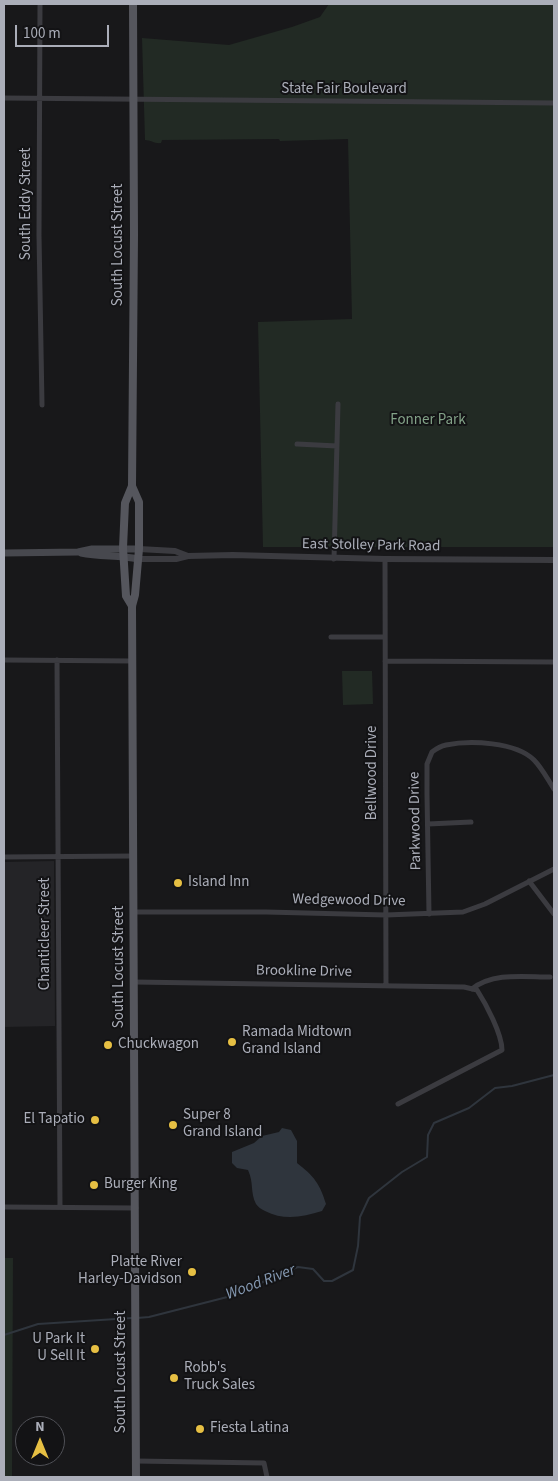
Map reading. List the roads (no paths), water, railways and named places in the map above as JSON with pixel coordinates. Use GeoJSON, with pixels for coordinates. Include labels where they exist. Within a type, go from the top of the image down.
{"type":"FeatureCollection","features":[{"type":"Feature","properties":{"kind":"main road","name":"South Locust Street"},"geometry":{"type":"LineString","coordinates":[[132,4],[132,486],[126,503],[124,552],[126,596],[132,606]]}},
{"type":"Feature","properties":{"kind":"main road","name":"South Locust Street"},"geometry":{"type":"LineString","coordinates":[[132,486],[139,502],[139,549],[135,596],[132,606],[136,1477]]}},
{"type":"Feature","properties":{"kind":"main road"},"geometry":{"type":"LineString","coordinates":[[4,553],[78,552],[92,549],[124,552],[139,549]]}},
{"type":"Feature","properties":{"kind":"main road"},"geometry":{"type":"LineString","coordinates":[[124,552],[138,559]]}},
{"type":"Feature","properties":{"kind":"street","name":"South Eddy Street"},"geometry":{"type":"LineString","coordinates":[[40,4],[39,253],[42,405]]}},
{"type":"Feature","properties":{"kind":"street","name":"State Fair Boulevard"},"geometry":{"type":"LineString","coordinates":[[4,98],[554,103]]}},
{"type":"Feature","properties":{"kind":"street"},"geometry":{"type":"LineString","coordinates":[[334,558],[338,404]]}},
{"type":"Feature","properties":{"kind":"street"},"geometry":{"type":"LineString","coordinates":[[297,444],[337,446]]}},
{"type":"Feature","properties":{"kind":"street","name":"East Stolley Park Road"},"geometry":{"type":"LineString","coordinates":[[139,549],[176,551],[188,556]]}},
{"type":"Feature","properties":{"kind":"street","name":"East Stolley Park Road"},"geometry":{"type":"LineString","coordinates":[[138,559],[176,559],[188,556],[233,555],[385,560],[554,560]]}},
{"type":"Feature","properties":{"kind":"street","name":"Bellwood Drive"},"geometry":{"type":"LineString","coordinates":[[385,560],[386,986]]}},
{"type":"Feature","properties":{"kind":"street"},"geometry":{"type":"LineString","coordinates":[[332,637],[385,637]]}},
{"type":"Feature","properties":{"kind":"street"},"geometry":{"type":"LineString","coordinates":[[4,660],[133,661]]}},
{"type":"Feature","properties":{"kind":"street","name":"Chanticleer Street"},"geometry":{"type":"LineString","coordinates":[[57,660],[60,1207]]}},
{"type":"Feature","properties":{"kind":"street"},"geometry":{"type":"LineString","coordinates":[[385,661],[554,662]]}},
{"type":"Feature","properties":{"kind":"street","name":"Parkwood Drive"},"geometry":{"type":"LineString","coordinates":[[429,914],[427,764],[432,752],[444,745],[462,743],[492,744],[516,749],[534,760],[554,789]]}},
{"type":"Feature","properties":{"kind":"street"},"geometry":{"type":"LineString","coordinates":[[548,780],[554,776]]}},
{"type":"Feature","properties":{"kind":"street"},"geometry":{"type":"LineString","coordinates":[[428,824],[471,822]]}},
{"type":"Feature","properties":{"kind":"street"},"geometry":{"type":"LineString","coordinates":[[4,857],[134,856]]}},
{"type":"Feature","properties":{"kind":"street","name":"Wedgewood Drive"},"geometry":{"type":"LineString","coordinates":[[134,912],[266,912],[386,915],[463,912],[485,904],[554,868]]}},
{"type":"Feature","properties":{"kind":"street"},"geometry":{"type":"LineString","coordinates":[[529,881],[554,914]]}},
{"type":"Feature","properties":{"kind":"street"},"geometry":{"type":"LineString","coordinates":[[472,989],[490,979],[550,976]]}},
{"type":"Feature","properties":{"kind":"street","name":"Brookline Drive"},"geometry":{"type":"LineString","coordinates":[[134,982],[464,987],[472,989]]}},
{"type":"Feature","properties":{"kind":"street"},"geometry":{"type":"LineString","coordinates":[[398,1104],[502,1050],[502,1043],[485,1002],[477,990],[472,989]]}},
{"type":"Feature","properties":{"kind":"street"},"geometry":{"type":"LineString","coordinates":[[4,1207],[136,1208]]}},
{"type":"Feature","properties":{"kind":"street"},"geometry":{"type":"LineString","coordinates":[[136,1461],[264,1464],[267,1477]]}},
{"type":"Feature","properties":{"kind":"waterway","name":"Wood River"},"geometry":{"type":"LineString","coordinates":[[137,1318],[149,1317],[243,1293],[272,1277],[298,1267],[313,1269],[324,1281],[332,1281],[353,1270],[358,1246],[360,1217],[369,1198],[402,1172],[427,1157],[428,1135],[434,1123],[469,1108],[495,1088],[512,1086],[554,1075]]}},
{"type":"Feature","properties":{"kind":"waterway","name":"Wood River"},"geometry":{"type":"LineString","coordinates":[[4,1335],[38,1324],[132,1318]]}},
{"type":"Feature","properties":{"kind":"place","name":"Island Inn"},"geometry":{"type":"Point","coordinates":[178,883]}},
{"type":"Feature","properties":{"kind":"place","name":"Ramada Midtown Grand Island"},"geometry":{"type":"Point","coordinates":[232,1042]}},
{"type":"Feature","properties":{"kind":"place","name":"Chuckwagon"},"geometry":{"type":"Point","coordinates":[108,1045]}},
{"type":"Feature","properties":{"kind":"place","name":"El Tapatio"},"geometry":{"type":"Point","coordinates":[95,1120]}},
{"type":"Feature","properties":{"kind":"place","name":"Super 8 Grand Island"},"geometry":{"type":"Point","coordinates":[173,1125]}},
{"type":"Feature","properties":{"kind":"place","name":"Burger King"},"geometry":{"type":"Point","coordinates":[94,1185]}},
{"type":"Feature","properties":{"kind":"place","name":"Platte River Harley-Davidson"},"geometry":{"type":"Point","coordinates":[192,1272]}},
{"type":"Feature","properties":{"kind":"place","name":"U Park It U Sell It"},"geometry":{"type":"Point","coordinates":[95,1349]}},
{"type":"Feature","properties":{"kind":"place","name":"Robb's Truck Sales"},"geometry":{"type":"Point","coordinates":[174,1378]}},
{"type":"Feature","properties":{"kind":"place","name":"Fiesta Latina"},"geometry":{"type":"Point","coordinates":[200,1429]}},
{"type":"Feature","properties":{"kind":"park label","name":"Fonner Park"},"geometry":{"type":"Point","coordinates":[428,421]}}]}
